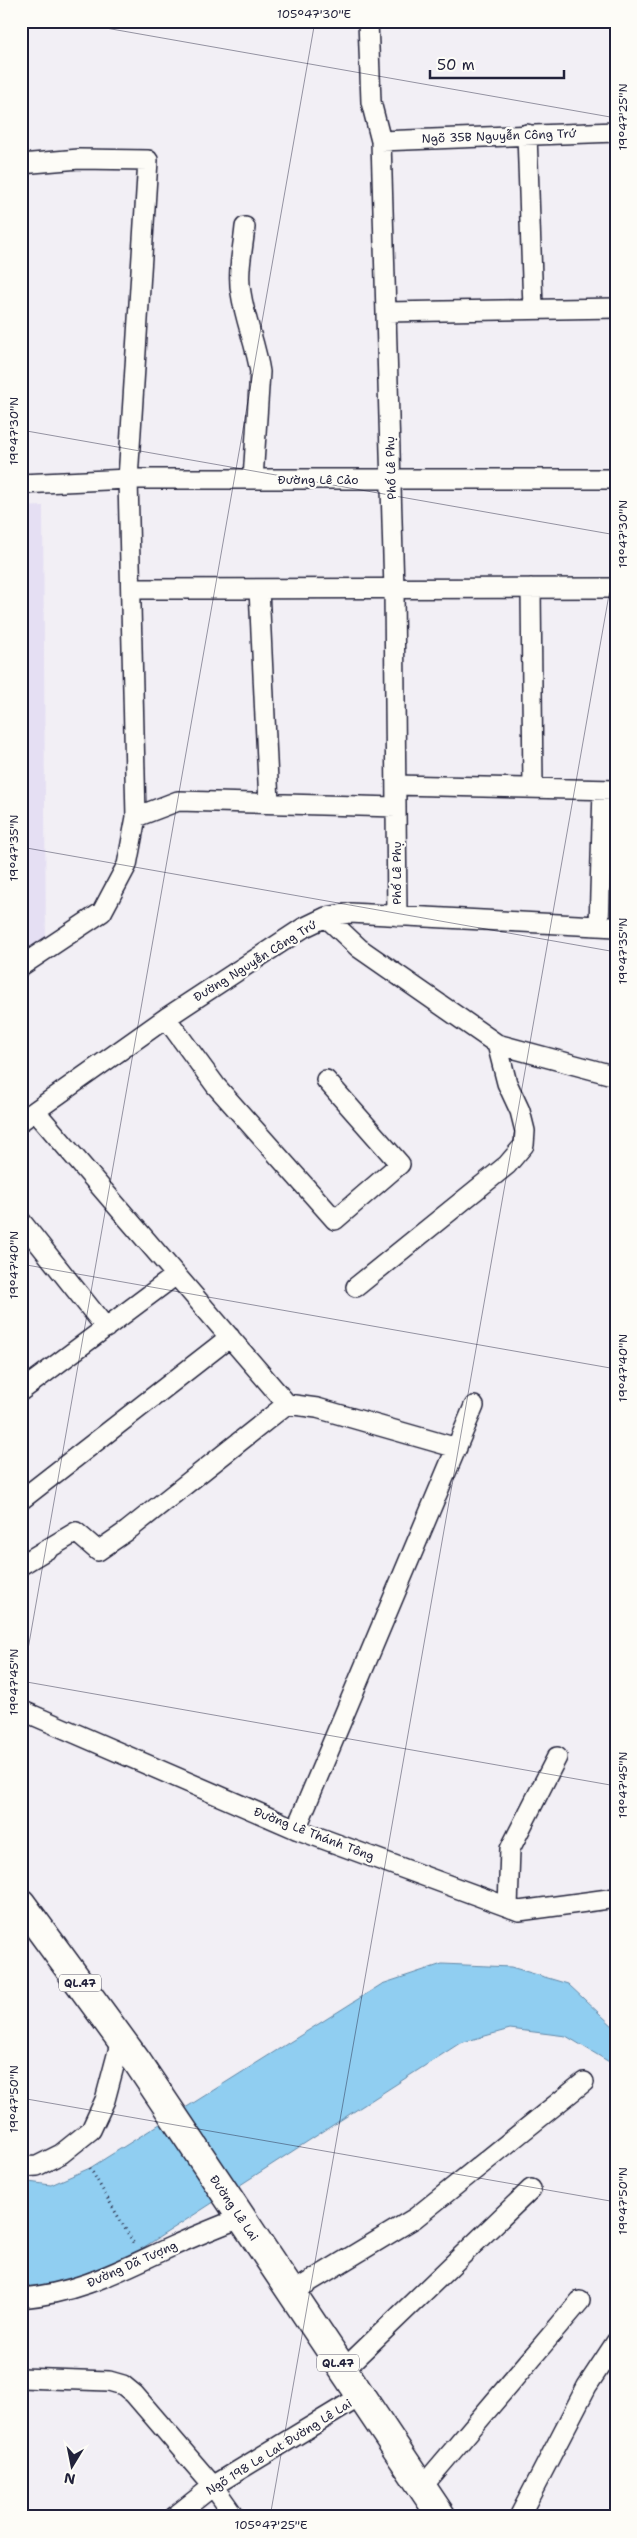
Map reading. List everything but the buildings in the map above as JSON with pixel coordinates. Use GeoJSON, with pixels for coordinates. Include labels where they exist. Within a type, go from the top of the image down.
{"type":"FeatureCollection","features":[{"type":"Feature","properties":{"kind":"highway","name":"Đường Lê Lai"},"geometry":{"type":"LineString","coordinates":[[21,1903],[138,2063],[442,2517]]}},
{"type":"Feature","properties":{"kind":"street","name":"Phố Lê Phụ"},"geometry":{"type":"LineString","coordinates":[[368,21],[371,102],[382,140],[392,480],[397,916]]}},
{"type":"Feature","properties":{"kind":"street","name":"Ngõ 35B Nguyễn Công Trứ"},"geometry":{"type":"LineString","coordinates":[[382,140],[616,132]]}},
{"type":"Feature","properties":{"kind":"street"},"geometry":{"type":"LineString","coordinates":[[527,134],[533,308]]}},
{"type":"Feature","properties":{"kind":"street"},"geometry":{"type":"LineString","coordinates":[[21,164],[79,159],[148,160],[128,479],[136,817],[126,864],[102,912],[21,966]]}},
{"type":"Feature","properties":{"kind":"street"},"geometry":{"type":"LineString","coordinates":[[245,228],[240,276],[241,293],[260,372],[253,480]]}},
{"type":"Feature","properties":{"kind":"street"},"geometry":{"type":"LineString","coordinates":[[386,312],[616,308]]}},
{"type":"Feature","properties":{"kind":"street","name":"Đường Lê Cảo"},"geometry":{"type":"LineString","coordinates":[[21,484],[128,479],[616,479]]}},
{"type":"Feature","properties":{"kind":"street"},"geometry":{"type":"LineString","coordinates":[[532,588],[533,788]]}},
{"type":"Feature","properties":{"kind":"street"},"geometry":{"type":"LineString","coordinates":[[131,589],[394,590],[616,588]]}},
{"type":"Feature","properties":{"kind":"street"},"geometry":{"type":"LineString","coordinates":[[259,589],[269,803]]}},
{"type":"Feature","properties":{"kind":"street"},"geometry":{"type":"LineString","coordinates":[[396,784],[610,790],[607,926]]}},
{"type":"Feature","properties":{"kind":"street"},"geometry":{"type":"LineString","coordinates":[[136,817],[178,801],[396,807]]}},
{"type":"Feature","properties":{"kind":"street","name":"Đường Nguyễn Công Trứ"},"geometry":{"type":"LineString","coordinates":[[29,1116],[166,1018],[303,928],[326,917],[350,913],[607,926]]}},
{"type":"Feature","properties":{"kind":"street"},"geometry":{"type":"LineString","coordinates":[[326,917],[359,948],[497,1044],[616,1076]]}},
{"type":"Feature","properties":{"kind":"street"},"geometry":{"type":"LineString","coordinates":[[166,1018],[216,1086],[335,1220],[400,1164],[326,1080]]}},
{"type":"Feature","properties":{"kind":"street"},"geometry":{"type":"LineString","coordinates":[[356,1288],[507,1165],[524,1145],[525,1131],[520,1111],[507,1083],[497,1044]]}},
{"type":"Feature","properties":{"kind":"street"},"geometry":{"type":"LineString","coordinates":[[29,1116],[176,1275],[287,1404],[317,1408],[457,1448]]}},
{"type":"Feature","properties":{"kind":"street"},"geometry":{"type":"LineString","coordinates":[[21,1221],[106,1328]]}},
{"type":"Feature","properties":{"kind":"street"},"geometry":{"type":"LineString","coordinates":[[21,1391],[176,1275]]}},
{"type":"Feature","properties":{"kind":"street"},"geometry":{"type":"LineString","coordinates":[[21,1500],[230,1337]]}},
{"type":"Feature","properties":{"kind":"street"},"geometry":{"type":"LineString","coordinates":[[21,1565],[76,1532],[98,1551],[127,1531],[287,1404]]}},
{"type":"Feature","properties":{"kind":"street"},"geometry":{"type":"LineString","coordinates":[[296,1828],[474,1406]]}},
{"type":"Feature","properties":{"kind":"street","name":"Đường Lê Thánh Tông"},"geometry":{"type":"LineString","coordinates":[[21,1710],[296,1828],[519,1911],[616,1898]]}},
{"type":"Feature","properties":{"kind":"street"},"geometry":{"type":"LineString","coordinates":[[508,1907],[510,1849],[557,1757]]}},
{"type":"Feature","properties":{"kind":"street"},"geometry":{"type":"LineString","coordinates":[[21,2167],[37,2166],[61,2154],[91,2130],[105,2100],[121,2040]]}},
{"type":"Feature","properties":{"kind":"street"},"geometry":{"type":"LineString","coordinates":[[291,2293],[415,2218],[584,2082]]}},
{"type":"Feature","properties":{"kind":"street"},"geometry":{"type":"LineString","coordinates":[[343,2370],[531,2189]]}},
{"type":"Feature","properties":{"kind":"street","name":"Đường Dã Tượng"},"geometry":{"type":"LineString","coordinates":[[21,2298],[47,2296],[93,2283],[237,2213]]}},
{"type":"Feature","properties":{"kind":"street"},"geometry":{"type":"LineString","coordinates":[[422,2487],[580,2300]]}},
{"type":"Feature","properties":{"kind":"street"},"geometry":{"type":"LineString","coordinates":[[519,2517],[587,2386],[616,2342]]}},
{"type":"Feature","properties":{"kind":"street"},"geometry":{"type":"LineString","coordinates":[[21,2378],[109,2381],[123,2384],[134,2394],[213,2486],[235,2517]]}},
{"type":"Feature","properties":{"kind":"street","name":"Ngõ 198 Le Lat Đường Lê Lai"},"geometry":{"type":"LineString","coordinates":[[174,2517],[213,2486],[361,2396]]}},
{"type":"Feature","properties":{"kind":"path"},"geometry":{"type":"LineString","coordinates":[[90,2168],[138,2251]]}},
{"type":"Feature","properties":{"kind":"shaded area"},"geometry":{"type":"Polygon","coordinates":[[[43,506],[46,950],[21,951],[21,507],[43,506]]]}},
{"type":"Feature","properties":{"kind":"water"},"geometry":{"type":"Polygon","coordinates":[[[442,1964],[511,1967],[568,1984],[616,2029],[616,2066],[566,2036],[510,2029],[460,2043],[138,2251],[77,2281],[30,2288],[21,2286],[21,2181],[51,2185],[90,2168],[382,1984],[442,1964]]]}}]}
